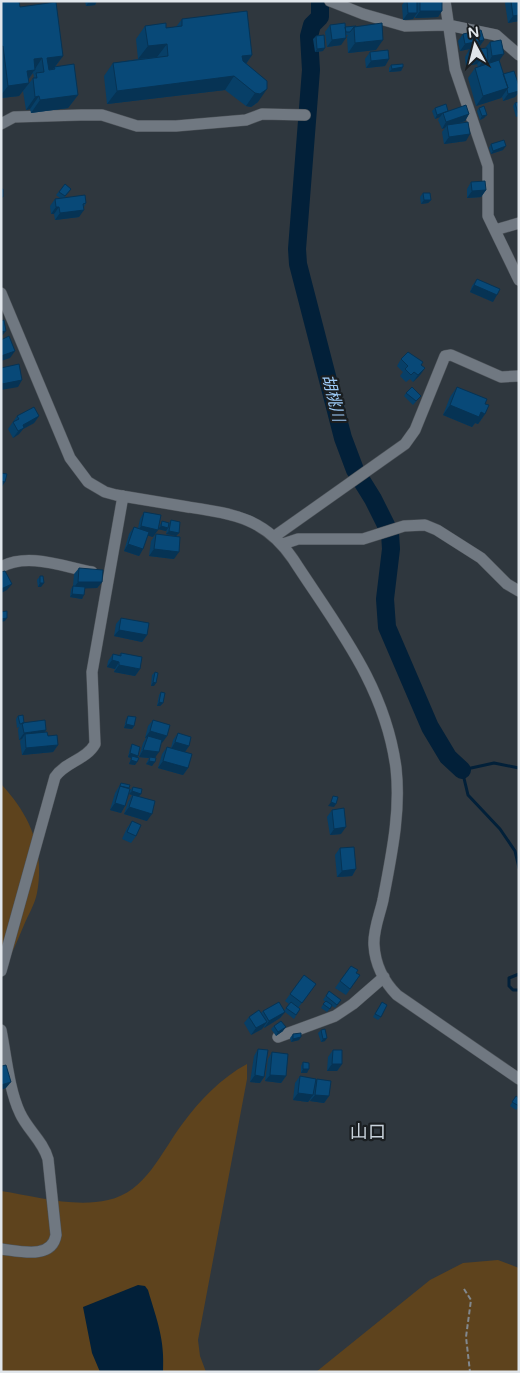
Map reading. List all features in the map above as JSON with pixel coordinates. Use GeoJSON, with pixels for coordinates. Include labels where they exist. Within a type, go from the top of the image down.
{"type":"FeatureCollection","features":[{"type":"Feature","properties":{"kind":"street"},"geometry":{"type":"LineString","coordinates":[[330,1],[363,14],[405,26],[448,25],[496,35],[519,55]]}},
{"type":"Feature","properties":{"kind":"street"},"geometry":{"type":"LineString","coordinates":[[445,1],[455,69],[488,166],[488,216],[519,280]]}},
{"type":"Feature","properties":{"kind":"street"},"geometry":{"type":"LineString","coordinates":[[1,124],[14,117],[102,115],[137,126],[176,126],[246,120],[262,114],[305,115]]}},
{"type":"Feature","properties":{"kind":"street"},"geometry":{"type":"LineString","coordinates":[[495,230],[519,223]]}},
{"type":"Feature","properties":{"kind":"street"},"geometry":{"type":"LineString","coordinates":[[1,293],[70,458],[88,482],[105,492],[242,517],[258,524],[279,540],[368,675],[391,741],[396,769],[397,811],[374,943],[377,961],[393,991],[410,1005],[519,1079]]}},
{"type":"Feature","properties":{"kind":"street"},"geometry":{"type":"LineString","coordinates":[[279,540],[352,481],[405,444],[415,430],[444,356],[451,355],[501,377],[519,376]]}},
{"type":"Feature","properties":{"kind":"street"},"geometry":{"type":"LineString","coordinates":[[1,971],[54,777],[64,767],[86,754],[95,744],[92,672],[123,496]]}},
{"type":"Feature","properties":{"kind":"street"},"geometry":{"type":"LineString","coordinates":[[279,540],[362,539],[404,526],[425,525],[437,530],[481,558],[507,584],[519,591]]}},
{"type":"Feature","properties":{"kind":"street"},"geometry":{"type":"LineString","coordinates":[[1,567],[14,562],[29,560],[109,575]]}},
{"type":"Feature","properties":{"kind":"street"},"geometry":{"type":"LineString","coordinates":[[278,1037],[335,1016],[353,1004],[384,977]]}},
{"type":"Feature","properties":{"kind":"street"},"geometry":{"type":"LineString","coordinates":[[1,1030],[18,1110],[26,1124],[44,1147],[48,1158],[56,1235],[51,1246],[46,1250],[37,1252],[1,1249]]}},
{"type":"Feature","properties":{"kind":"path"},"geometry":{"type":"LineString","coordinates":[[464,1289],[471,1296],[466,1337],[470,1372]]}},
{"type":"Feature","properties":{"kind":"shaded area"},"geometry":{"type":"Polygon","coordinates":[[[1,784],[20,808],[33,834],[37,847],[39,877],[33,905],[11,954],[1,970],[1,784]]]}},
{"type":"Feature","properties":{"kind":"shaded area"},"geometry":{"type":"Polygon","coordinates":[[[247,1064],[247,1079],[198,1340],[200,1356],[206,1372],[1,1372],[1,1191],[82,1203],[108,1200],[121,1196],[143,1180],[183,1123],[204,1098],[228,1076],[247,1064]]]}},
{"type":"Feature","properties":{"kind":"shaded area"},"geometry":{"type":"Polygon","coordinates":[[[498,1260],[519,1268],[519,1372],[316,1372],[430,1280],[463,1263],[498,1260]]]}},
{"type":"Feature","properties":{"kind":"water"},"geometry":{"type":"Polygon","coordinates":[[[138,1285],[145,1286],[148,1290],[157,1321],[162,1340],[163,1372],[100,1372],[92,1353],[83,1307],[138,1285]]]}},
{"type":"Feature","properties":{"kind":"building"},"geometry":{"type":"Polygon","coordinates":[[[1,1],[19,1],[20,7],[56,2],[63,56],[47,58],[49,70],[55,69],[54,67],[74,64],[78,95],[40,100],[39,96],[35,97],[33,78],[37,78],[36,73],[44,72],[42,58],[34,59],[35,70],[27,71],[29,83],[8,86],[3,46],[1,47],[1,1]]]}},
{"type":"Feature","properties":{"kind":"building"},"geometry":{"type":"Polygon","coordinates":[[[407,1],[417,1],[417,13],[408,13],[407,1]]]}},
{"type":"Feature","properties":{"kind":"building"},"geometry":{"type":"Polygon","coordinates":[[[420,1],[442,1],[442,11],[420,11],[420,1]]]}},
{"type":"Feature","properties":{"kind":"building"},"geometry":{"type":"Polygon","coordinates":[[[511,1],[519,1],[519,15],[513,16],[511,1]]]}},
{"type":"Feature","properties":{"kind":"building"},"geometry":{"type":"Polygon","coordinates":[[[247,11],[252,55],[242,56],[243,61],[267,81],[267,89],[260,94],[255,93],[234,76],[117,91],[113,63],[168,56],[167,44],[148,46],[145,26],[166,23],[166,28],[182,26],[182,19],[247,11]]]}},
{"type":"Feature","properties":{"kind":"building"},"geometry":{"type":"Polygon","coordinates":[[[345,23],[346,38],[332,40],[330,25],[345,23]]]}},
{"type":"Feature","properties":{"kind":"building"},"geometry":{"type":"Polygon","coordinates":[[[382,23],[383,40],[355,43],[354,27],[382,23]]]}},
{"type":"Feature","properties":{"kind":"building"},"geometry":{"type":"Polygon","coordinates":[[[356,26],[350,32],[346,32],[345,27],[356,26]]]}},
{"type":"Feature","properties":{"kind":"building"},"geometry":{"type":"Polygon","coordinates":[[[481,30],[484,40],[465,44],[463,34],[481,30]]]}},
{"type":"Feature","properties":{"kind":"building"},"geometry":{"type":"Polygon","coordinates":[[[324,35],[325,48],[317,49],[316,36],[324,35]]]}},
{"type":"Feature","properties":{"kind":"building"},"geometry":{"type":"Polygon","coordinates":[[[501,40],[504,54],[492,56],[490,42],[501,40]]]}},
{"type":"Feature","properties":{"kind":"building"},"geometry":{"type":"Polygon","coordinates":[[[487,48],[488,61],[483,61],[482,58],[470,59],[469,50],[487,48]]]}},
{"type":"Feature","properties":{"kind":"building"},"geometry":{"type":"Polygon","coordinates":[[[388,50],[389,59],[371,61],[370,52],[388,50]]]}},
{"type":"Feature","properties":{"kind":"building"},"geometry":{"type":"Polygon","coordinates":[[[499,60],[508,88],[483,96],[475,68],[499,60]]]}},
{"type":"Feature","properties":{"kind":"building"},"geometry":{"type":"Polygon","coordinates":[[[403,64],[403,67],[392,69],[391,65],[403,64]]]}},
{"type":"Feature","properties":{"kind":"building"},"geometry":{"type":"Polygon","coordinates":[[[514,71],[519,91],[508,94],[503,74],[514,71]]]}},
{"type":"Feature","properties":{"kind":"building"},"geometry":{"type":"Polygon","coordinates":[[[519,102],[519,113],[518,113],[515,103],[519,102]]]}},
{"type":"Feature","properties":{"kind":"building"},"geometry":{"type":"Polygon","coordinates":[[[446,104],[448,111],[437,115],[435,108],[446,104]]]}},
{"type":"Feature","properties":{"kind":"building"},"geometry":{"type":"Polygon","coordinates":[[[466,105],[469,114],[446,122],[443,113],[466,105]]]}},
{"type":"Feature","properties":{"kind":"building"},"geometry":{"type":"Polygon","coordinates":[[[484,106],[487,115],[482,116],[479,108],[484,106]]]}},
{"type":"Feature","properties":{"kind":"building"},"geometry":{"type":"Polygon","coordinates":[[[468,122],[470,134],[449,137],[447,125],[468,122]]]}},
{"type":"Feature","properties":{"kind":"building"},"geometry":{"type":"Polygon","coordinates":[[[504,140],[506,146],[493,151],[491,144],[504,140]]]}},
{"type":"Feature","properties":{"kind":"building"},"geometry":{"type":"Polygon","coordinates":[[[485,181],[486,190],[472,191],[471,182],[485,181]]]}},
{"type":"Feature","properties":{"kind":"building"},"geometry":{"type":"Polygon","coordinates":[[[65,184],[71,189],[65,196],[59,192],[65,184]]]}},
{"type":"Feature","properties":{"kind":"building"},"geometry":{"type":"Polygon","coordinates":[[[1,189],[3,189],[3,197],[1,197],[1,189]]]}},
{"type":"Feature","properties":{"kind":"building"},"geometry":{"type":"Polygon","coordinates":[[[423,193],[430,193],[431,200],[424,200],[423,193]]]}},
{"type":"Feature","properties":{"kind":"building"},"geometry":{"type":"Polygon","coordinates":[[[85,195],[86,203],[83,204],[84,210],[60,213],[59,207],[56,207],[55,199],[85,195]]]}},
{"type":"Feature","properties":{"kind":"building"},"geometry":{"type":"Polygon","coordinates":[[[477,279],[500,289],[497,295],[474,285],[477,279]]]}},
{"type":"Feature","properties":{"kind":"building"},"geometry":{"type":"Polygon","coordinates":[[[4,320],[6,331],[1,332],[1,321],[4,320]]]}},
{"type":"Feature","properties":{"kind":"building"},"geometry":{"type":"Polygon","coordinates":[[[9,336],[15,351],[1,356],[1,340],[9,336]]]}},
{"type":"Feature","properties":{"kind":"building"},"geometry":{"type":"Polygon","coordinates":[[[408,352],[423,362],[421,365],[425,368],[418,375],[414,372],[411,375],[405,369],[408,366],[401,359],[408,352]]]}},
{"type":"Feature","properties":{"kind":"building"},"geometry":{"type":"Polygon","coordinates":[[[19,364],[22,380],[2,384],[1,368],[19,364]]]}},
{"type":"Feature","properties":{"kind":"building"},"geometry":{"type":"Polygon","coordinates":[[[412,387],[421,396],[416,401],[406,393],[412,387]]]}},
{"type":"Feature","properties":{"kind":"building"},"geometry":{"type":"Polygon","coordinates":[[[457,387],[487,399],[485,404],[489,405],[485,414],[481,412],[479,417],[450,405],[457,387]]]}},
{"type":"Feature","properties":{"kind":"building"},"geometry":{"type":"Polygon","coordinates":[[[34,407],[39,416],[23,425],[24,428],[18,431],[13,422],[19,419],[17,416],[34,407]]]}},
{"type":"Feature","properties":{"kind":"building"},"geometry":{"type":"Polygon","coordinates":[[[1,473],[7,474],[5,482],[1,481],[1,473]]]}},
{"type":"Feature","properties":{"kind":"building"},"geometry":{"type":"Polygon","coordinates":[[[144,512],[161,515],[158,530],[141,526],[144,512]]]}},
{"type":"Feature","properties":{"kind":"building"},"geometry":{"type":"Polygon","coordinates":[[[171,520],[180,522],[179,533],[169,531],[171,520]]]}},
{"type":"Feature","properties":{"kind":"building"},"geometry":{"type":"Polygon","coordinates":[[[162,521],[169,523],[168,528],[161,526],[162,521]]]}},
{"type":"Feature","properties":{"kind":"building"},"geometry":{"type":"Polygon","coordinates":[[[134,527],[149,532],[143,549],[128,544],[134,527]]]}},
{"type":"Feature","properties":{"kind":"building"},"geometry":{"type":"Polygon","coordinates":[[[156,534],[180,537],[179,552],[154,549],[156,534]]]}},
{"type":"Feature","properties":{"kind":"building"},"geometry":{"type":"Polygon","coordinates":[[[79,568],[103,570],[102,582],[78,582],[79,568]]]}},
{"type":"Feature","properties":{"kind":"building"},"geometry":{"type":"Polygon","coordinates":[[[5,571],[12,584],[1,589],[1,572],[5,571]]]}},
{"type":"Feature","properties":{"kind":"building"},"geometry":{"type":"Polygon","coordinates":[[[40,576],[43,576],[44,583],[40,583],[40,576]]]}},
{"type":"Feature","properties":{"kind":"building"},"geometry":{"type":"Polygon","coordinates":[[[73,586],[85,587],[84,595],[72,594],[73,586]]]}},
{"type":"Feature","properties":{"kind":"building"},"geometry":{"type":"Polygon","coordinates":[[[7,611],[7,618],[1,619],[1,612],[7,611]]]}},
{"type":"Feature","properties":{"kind":"building"},"geometry":{"type":"Polygon","coordinates":[[[121,618],[149,623],[147,635],[119,630],[121,618]]]}},
{"type":"Feature","properties":{"kind":"building"},"geometry":{"type":"Polygon","coordinates":[[[121,653],[142,657],[140,669],[119,665],[119,662],[112,660],[113,654],[121,656],[121,653]]]}},
{"type":"Feature","properties":{"kind":"building"},"geometry":{"type":"Polygon","coordinates":[[[155,672],[158,673],[156,683],[153,682],[155,672]]]}},
{"type":"Feature","properties":{"kind":"building"},"geometry":{"type":"Polygon","coordinates":[[[161,692],[165,693],[163,703],[159,702],[161,692]]]}},
{"type":"Feature","properties":{"kind":"building"},"geometry":{"type":"Polygon","coordinates":[[[23,715],[24,723],[20,724],[18,716],[23,715]]]}},
{"type":"Feature","properties":{"kind":"building"},"geometry":{"type":"Polygon","coordinates":[[[128,716],[136,717],[134,726],[126,724],[128,716]]]}},
{"type":"Feature","properties":{"kind":"building"},"geometry":{"type":"Polygon","coordinates":[[[45,720],[46,730],[24,733],[22,723],[45,720]]]}},
{"type":"Feature","properties":{"kind":"building"},"geometry":{"type":"Polygon","coordinates":[[[153,720],[170,725],[167,736],[150,731],[153,720]]]}},
{"type":"Feature","properties":{"kind":"building"},"geometry":{"type":"Polygon","coordinates":[[[47,732],[48,736],[57,735],[58,745],[26,748],[25,734],[47,732]]]}},
{"type":"Feature","properties":{"kind":"building"},"geometry":{"type":"Polygon","coordinates":[[[178,733],[191,737],[189,746],[175,742],[178,733]]]}},
{"type":"Feature","properties":{"kind":"building"},"geometry":{"type":"Polygon","coordinates":[[[148,736],[162,740],[159,752],[143,750],[148,736]]]}},
{"type":"Feature","properties":{"kind":"building"},"geometry":{"type":"Polygon","coordinates":[[[132,744],[140,747],[138,756],[130,753],[132,744]]]}},
{"type":"Feature","properties":{"kind":"building"},"geometry":{"type":"Polygon","coordinates":[[[167,747],[192,754],[188,768],[163,761],[167,747]]]}},
{"type":"Feature","properties":{"kind":"building"},"geometry":{"type":"Polygon","coordinates":[[[132,756],[139,758],[137,762],[131,760],[132,756]]]}},
{"type":"Feature","properties":{"kind":"building"},"geometry":{"type":"Polygon","coordinates":[[[150,757],[156,758],[155,762],[149,761],[150,757]]]}},
{"type":"Feature","properties":{"kind":"building"},"geometry":{"type":"Polygon","coordinates":[[[121,783],[130,785],[129,788],[120,786],[121,783]]]}},
{"type":"Feature","properties":{"kind":"building"},"geometry":{"type":"Polygon","coordinates":[[[120,786],[130,789],[125,806],[115,803],[120,786]]]}},
{"type":"Feature","properties":{"kind":"building"},"geometry":{"type":"Polygon","coordinates":[[[133,787],[142,789],[141,794],[132,791],[133,787]]]}},
{"type":"Feature","properties":{"kind":"building"},"geometry":{"type":"Polygon","coordinates":[[[133,795],[155,801],[152,814],[129,807],[133,795]]]}},
{"type":"Feature","properties":{"kind":"building"},"geometry":{"type":"Polygon","coordinates":[[[333,796],[338,797],[336,804],[331,802],[333,796]]]}},
{"type":"Feature","properties":{"kind":"building"},"geometry":{"type":"Polygon","coordinates":[[[344,808],[346,827],[334,829],[332,810],[344,808]]]}},
{"type":"Feature","properties":{"kind":"building"},"geometry":{"type":"Polygon","coordinates":[[[132,821],[141,825],[136,836],[127,832],[132,821]]]}},
{"type":"Feature","properties":{"kind":"building"},"geometry":{"type":"Polygon","coordinates":[[[354,847],[356,869],[342,871],[340,848],[354,847]]]}},
{"type":"Feature","properties":{"kind":"building"},"geometry":{"type":"Polygon","coordinates":[[[351,966],[358,970],[356,973],[360,975],[350,989],[340,981],[351,966]]]}},
{"type":"Feature","properties":{"kind":"building"},"geometry":{"type":"Polygon","coordinates":[[[304,975],[316,984],[302,1003],[290,994],[304,975]]]}},
{"type":"Feature","properties":{"kind":"building"},"geometry":{"type":"Polygon","coordinates":[[[329,991],[341,1000],[337,1005],[326,996],[329,991]]]}},
{"type":"Feature","properties":{"kind":"building"},"geometry":{"type":"Polygon","coordinates":[[[326,1001],[332,1005],[330,1009],[323,1004],[326,1001]]]}},
{"type":"Feature","properties":{"kind":"building"},"geometry":{"type":"Polygon","coordinates":[[[279,1002],[285,1012],[269,1021],[263,1011],[279,1002]]]}},
{"type":"Feature","properties":{"kind":"building"},"geometry":{"type":"Polygon","coordinates":[[[291,1002],[300,1009],[296,1015],[286,1008],[291,1002]]]}},
{"type":"Feature","properties":{"kind":"building"},"geometry":{"type":"Polygon","coordinates":[[[382,1002],[387,1005],[381,1017],[375,1014],[382,1002]]]}},
{"type":"Feature","properties":{"kind":"building"},"geometry":{"type":"Polygon","coordinates":[[[259,1010],[267,1022],[256,1028],[249,1017],[259,1010]]]}},
{"type":"Feature","properties":{"kind":"building"},"geometry":{"type":"Polygon","coordinates":[[[281,1021],[286,1027],[278,1032],[274,1026],[281,1021]]]}},
{"type":"Feature","properties":{"kind":"building"},"geometry":{"type":"Polygon","coordinates":[[[325,1029],[327,1038],[323,1039],[321,1030],[325,1029]]]}},
{"type":"Feature","properties":{"kind":"building"},"geometry":{"type":"Polygon","coordinates":[[[301,1033],[301,1037],[293,1039],[293,1034],[301,1033]]]}},
{"type":"Feature","properties":{"kind":"building"},"geometry":{"type":"Polygon","coordinates":[[[258,1049],[268,1050],[264,1077],[255,1075],[258,1049]]]}},
{"type":"Feature","properties":{"kind":"building"},"geometry":{"type":"Polygon","coordinates":[[[333,1050],[342,1050],[342,1064],[332,1064],[333,1050]]]}},
{"type":"Feature","properties":{"kind":"building"},"geometry":{"type":"Polygon","coordinates":[[[272,1052],[288,1054],[286,1076],[270,1075],[272,1052]]]}},
{"type":"Feature","properties":{"kind":"building"},"geometry":{"type":"Polygon","coordinates":[[[303,1062],[309,1063],[309,1069],[303,1069],[303,1062]]]}},
{"type":"Feature","properties":{"kind":"building"},"geometry":{"type":"Polygon","coordinates":[[[1,1063],[2,1066],[6,1065],[11,1082],[1,1085],[1,1063]]]}},
{"type":"Feature","properties":{"kind":"building"},"geometry":{"type":"Polygon","coordinates":[[[300,1076],[316,1079],[313,1095],[298,1093],[300,1076]]]}},
{"type":"Feature","properties":{"kind":"building"},"geometry":{"type":"Polygon","coordinates":[[[317,1079],[331,1081],[329,1096],[315,1095],[317,1079]]]}},
{"type":"Feature","properties":{"kind":"building"},"geometry":{"type":"Polygon","coordinates":[[[516,1096],[519,1098],[519,1106],[512,1102],[516,1096]]]}},
{"type":"Feature","properties":{"kind":"waterway","name":"胡桃川"},"geometry":{"type":"LineString","coordinates":[[320,1],[320,17],[312,25],[309,36],[311,70],[297,249],[298,264],[343,438],[355,470],[373,499],[390,533],[391,549],[385,599],[387,627],[430,727],[448,757],[462,770]]}},
{"type":"Feature","properties":{"kind":"waterway"},"geometry":{"type":"LineString","coordinates":[[519,768],[494,763],[462,770],[468,795],[500,829],[515,851],[519,868]]}},
{"type":"Feature","properties":{"kind":"waterway"},"geometry":{"type":"LineString","coordinates":[[519,974],[509,978],[509,986],[513,990],[519,990]]}},
{"type":"Feature","properties":{"kind":"district","name":"山口"},"geometry":{"type":"Point","coordinates":[368,1132]}}]}
